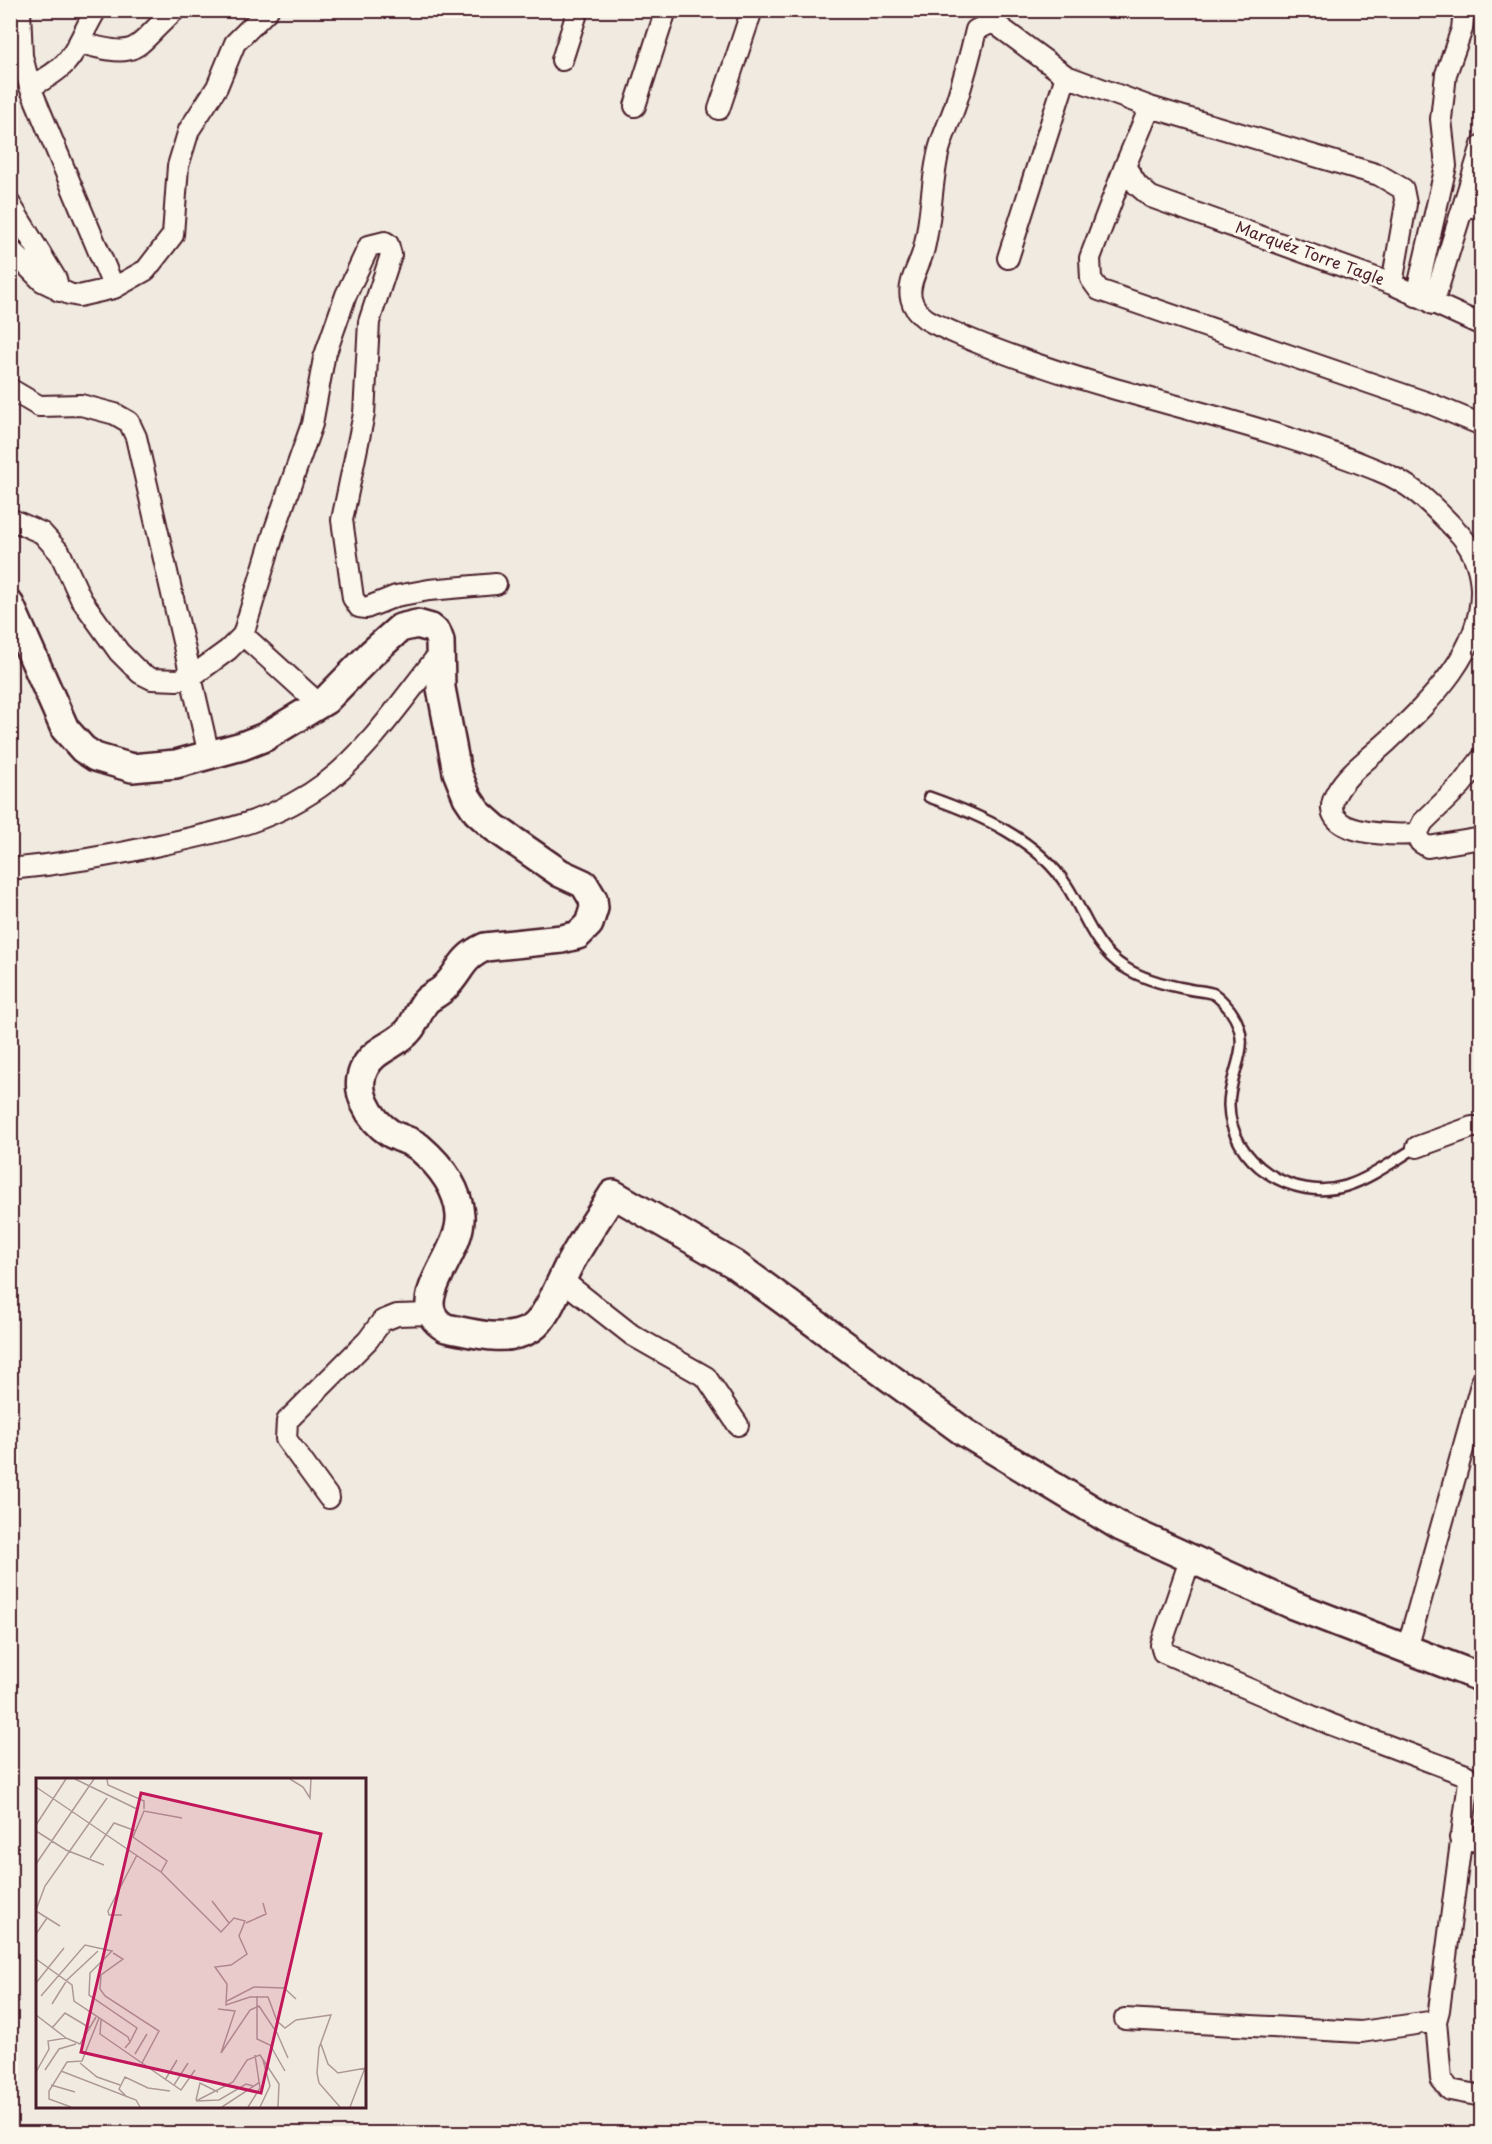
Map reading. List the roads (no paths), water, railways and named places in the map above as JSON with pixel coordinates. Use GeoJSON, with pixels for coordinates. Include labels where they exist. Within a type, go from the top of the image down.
{"type":"FeatureCollection","features":[{"type":"Feature","properties":{"kind":"street"},"geometry":{"type":"LineString","coordinates":[[20,10],[22,56],[30,87],[114,288]]}},
{"type":"Feature","properties":{"kind":"street"},"geometry":{"type":"LineString","coordinates":[[30,87],[67,64],[81,43],[96,10]]}},
{"type":"Feature","properties":{"kind":"street"},"geometry":{"type":"LineString","coordinates":[[81,43],[113,52],[136,48],[175,10]]}},
{"type":"Feature","properties":{"kind":"street"},"geometry":{"type":"LineString","coordinates":[[10,249],[42,281],[59,291],[79,296],[114,288],[146,270],[174,235],[178,166],[189,130],[217,87],[235,43],[268,10]]}},
{"type":"Feature","properties":{"kind":"street"},"geometry":{"type":"LineString","coordinates":[[562,60],[578,10]]}},
{"type":"Feature","properties":{"kind":"street"},"geometry":{"type":"LineString","coordinates":[[635,106],[666,10]]}},
{"type":"Feature","properties":{"kind":"street"},"geometry":{"type":"LineString","coordinates":[[719,109],[752,10]]}},
{"type":"Feature","properties":{"kind":"street"},"geometry":{"type":"LineString","coordinates":[[1425,300],[1446,166],[1441,119],[1446,74],[1462,29],[1464,10]]}},
{"type":"Feature","properties":{"kind":"street"},"geometry":{"type":"LineString","coordinates":[[1392,284],[1406,204],[1402,189],[1378,175],[1150,106],[1066,76],[990,16],[976,30],[964,77],[939,147],[927,238],[910,290],[913,305],[922,317],[944,328],[1037,367],[1226,420],[1356,461],[1402,480],[1455,528],[1474,555],[1480,582],[1480,609],[1473,636],[1461,659],[1439,686],[1337,791],[1333,804],[1336,817],[1346,827],[1380,834],[1417,834]]}},
{"type":"Feature","properties":{"kind":"street"},"geometry":{"type":"LineString","coordinates":[[1008,258],[1066,76]]}},
{"type":"Feature","properties":{"kind":"street"},"geometry":{"type":"LineString","coordinates":[[1150,106],[1090,258],[1089,272],[1099,290],[1431,404],[1482,425]]}},
{"type":"Feature","properties":{"kind":"street"},"geometry":{"type":"LineString","coordinates":[[1425,300],[1473,206],[1482,145]]}},
{"type":"Feature","properties":{"kind":"street","name":"Marquéz Torre Tagle"},"geometry":{"type":"LineString","coordinates":[[1125,166],[1137,185],[1151,197],[1392,284],[1482,325]]}},
{"type":"Feature","properties":{"kind":"street"},"geometry":{"type":"LineString","coordinates":[[10,204],[56,279],[59,291]]}},
{"type":"Feature","properties":{"kind":"street"},"geometry":{"type":"LineString","coordinates":[[10,519],[42,533],[60,553],[81,599],[119,652],[140,673],[152,679],[177,680],[191,676],[228,650],[243,635],[274,532],[312,424],[324,358],[358,269],[369,246],[377,242],[388,244],[391,255],[369,322],[364,414],[342,520],[353,598],[359,607],[366,608],[396,596],[496,584]]}},
{"type":"Feature","properties":{"kind":"street"},"geometry":{"type":"LineString","coordinates":[[10,389],[39,406],[81,405],[115,414],[129,422],[136,437],[209,755]]}},
{"type":"Feature","properties":{"kind":"street"},"geometry":{"type":"LineString","coordinates":[[10,605],[65,729],[83,749],[107,763],[132,768],[176,764],[265,737],[319,704],[342,685],[372,653],[408,625],[426,625],[437,633],[441,688],[458,772],[467,797],[477,812],[495,828],[560,873],[584,884],[593,899],[594,908],[589,924],[570,938],[485,947],[473,953],[462,962],[445,987],[426,1001],[409,1029],[368,1061],[362,1072],[362,1096],[373,1118],[391,1133],[417,1146],[434,1162],[457,1193],[460,1215],[458,1239],[430,1292],[431,1314],[446,1328],[485,1335],[513,1335],[532,1328],[540,1321],[612,1194],[734,1264],[964,1432],[1121,1527],[1293,1605],[1482,1678]]}},
{"type":"Feature","properties":{"kind":"street"},"geometry":{"type":"LineString","coordinates":[[243,635],[319,704]]}},
{"type":"Feature","properties":{"kind":"street"},"geometry":{"type":"LineString","coordinates":[[10,869],[79,863],[178,841],[251,824],[297,803],[330,779],[360,749],[439,654]]}},
{"type":"Feature","properties":{"kind":"street"},"geometry":{"type":"LineString","coordinates":[[1482,758],[1461,785],[1423,822],[1417,834],[1420,843],[1428,847],[1482,838]]}},
{"type":"Feature","properties":{"kind":"street"},"geometry":{"type":"LineString","coordinates":[[1417,1147],[1472,1127],[1482,1127]]}},
{"type":"Feature","properties":{"kind":"street"},"geometry":{"type":"LineString","coordinates":[[562,1280],[632,1335],[706,1377],[738,1425]]}},
{"type":"Feature","properties":{"kind":"street"},"geometry":{"type":"LineString","coordinates":[[329,1498],[286,1439],[287,1420],[368,1340],[382,1322],[397,1315],[431,1314]]}},
{"type":"Feature","properties":{"kind":"street"},"geometry":{"type":"LineString","coordinates":[[1407,1649],[1482,1381]]}},
{"type":"Feature","properties":{"kind":"street"},"geometry":{"type":"LineString","coordinates":[[1191,1560],[1161,1645],[1163,1652],[1330,1724],[1466,1774],[1469,1790],[1460,1838],[1436,2021],[1441,2079],[1450,2090],[1482,2096]]}},
{"type":"Feature","properties":{"kind":"street"},"geometry":{"type":"LineString","coordinates":[[1460,1838],[1482,1842]]}},
{"type":"Feature","properties":{"kind":"street"},"geometry":{"type":"LineString","coordinates":[[1125,2019],[1362,2032],[1436,2021]]}},
{"type":"Feature","properties":{"kind":"lane"},"geometry":{"type":"LineString","coordinates":[[929,797],[998,827],[1046,859],[1069,888],[1098,942],[1120,964],[1165,983],[1213,994],[1223,1001],[1236,1020],[1242,1044],[1241,1056],[1230,1093],[1231,1122],[1241,1147],[1266,1172],[1291,1185],[1306,1189],[1332,1189],[1356,1182],[1417,1147]]}}]}
